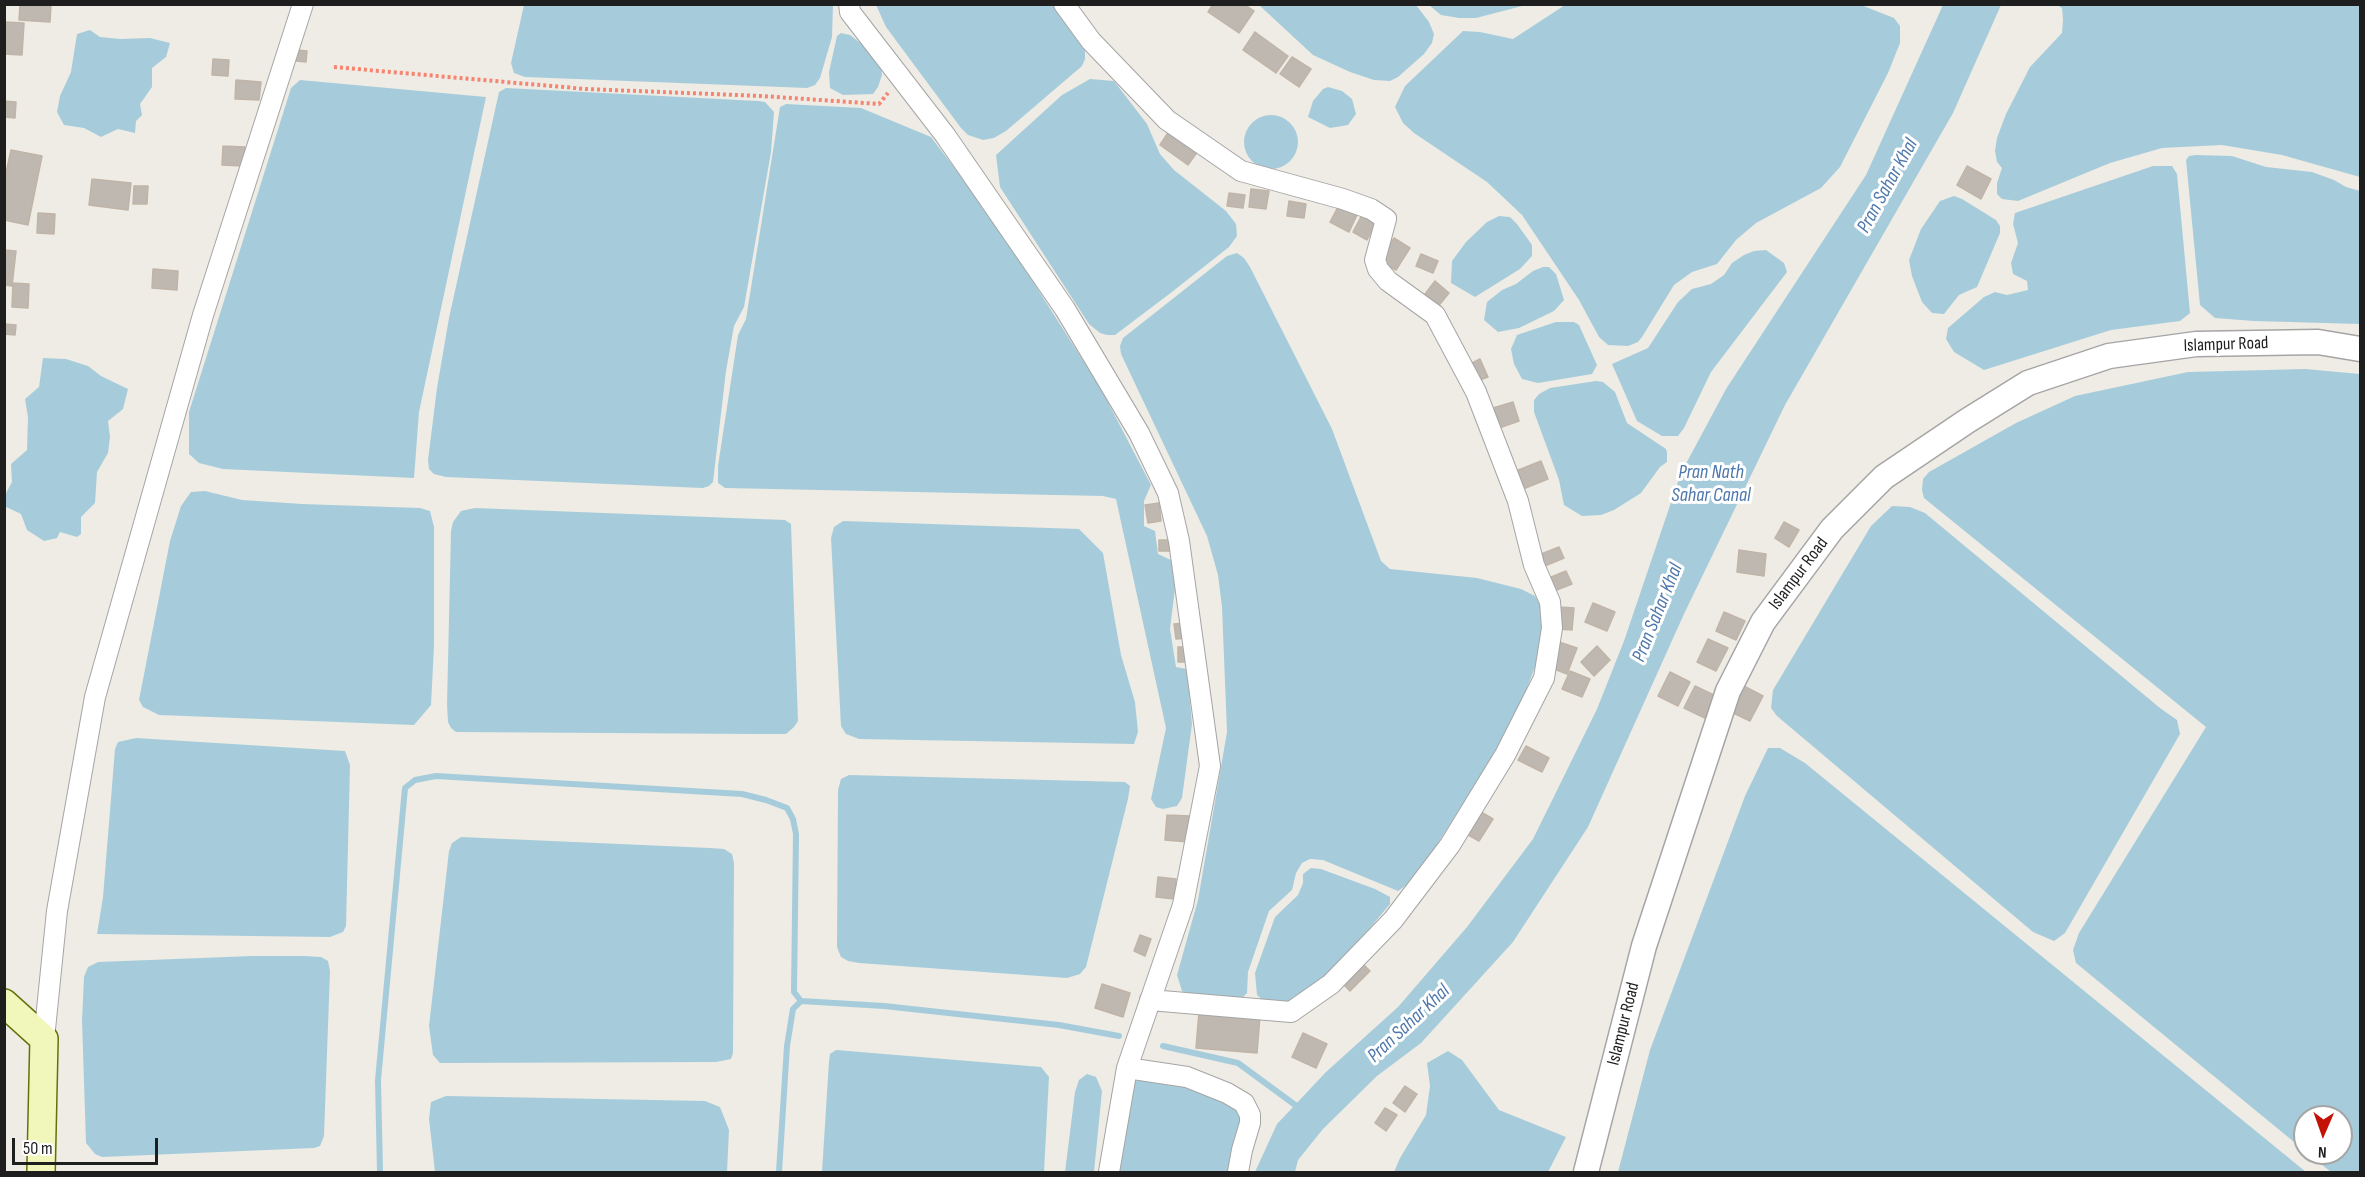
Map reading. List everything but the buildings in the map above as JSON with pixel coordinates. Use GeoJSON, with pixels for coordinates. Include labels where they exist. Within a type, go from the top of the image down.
{"type":"FeatureCollection","features":[{"type":"Feature","properties":{"kind":"main road"},"geometry":{"type":"LineString","coordinates":[[4,1003],[44,1039],[41,1173]]}},
{"type":"Feature","properties":{"kind":"street"},"geometry":{"type":"LineString","coordinates":[[44,1039],[57,911],[95,697],[203,315],[303,4]]}},
{"type":"Feature","properties":{"kind":"street"},"geometry":{"type":"LineString","coordinates":[[849,4],[850,12],[945,135],[1065,309],[1139,433],[1168,493],[1179,541],[1210,766],[1184,905],[1127,1068],[1109,1173]]}},
{"type":"Feature","properties":{"kind":"street"},"geometry":{"type":"LineString","coordinates":[[1064,4],[1091,41],[1167,120],[1241,171],[1343,199],[1371,209],[1386,219],[1375,260],[1378,269],[1388,281],[1435,315],[1476,392],[1518,501],[1534,565],[1550,602],[1549,656],[1544,678],[1505,756],[1450,845],[1393,920],[1332,984],[1291,1012],[1150,1000]]}},
{"type":"Feature","properties":{"kind":"street","name":"Islampur Road"},"geometry":{"type":"LineString","coordinates":[[1586,1173],[1644,946],[1728,691],[1763,622],[1832,529],[1884,477],[1966,421],[2028,383],[2109,356],[2196,344],[2318,342],[2361,349]]}},
{"type":"Feature","properties":{"kind":"street"},"geometry":{"type":"LineString","coordinates":[[1127,1068],[1187,1077],[1227,1093],[1244,1103],[1250,1114],[1250,1123],[1238,1173]]}},
{"type":"Feature","properties":{"kind":"path"},"geometry":{"type":"LineString","coordinates":[[334,67],[586,89],[762,96],[879,104],[900,78]]}},
{"type":"Feature","properties":{"kind":"water"},"geometry":{"type":"Polygon","coordinates":[[[524,5],[833,5],[832,37],[820,78],[815,85],[807,88],[525,77],[514,73],[511,63],[524,5]]]}},
{"type":"Feature","properties":{"kind":"water"},"geometry":{"type":"Polygon","coordinates":[[[876,5],[1057,5],[1085,51],[1085,59],[1082,66],[1006,131],[994,138],[983,140],[968,135],[961,128],[886,27],[876,5]]]}},
{"type":"Feature","properties":{"kind":"water"},"geometry":{"type":"Polygon","coordinates":[[[1259,5],[1416,5],[1429,22],[1434,34],[1432,43],[1424,54],[1398,77],[1390,81],[1374,80],[1313,55],[1259,5]]]}},
{"type":"Feature","properties":{"kind":"water"},"geometry":{"type":"Polygon","coordinates":[[[1429,5],[1526,5],[1476,18],[1459,18],[1441,15],[1429,5]]]}},
{"type":"Feature","properties":{"kind":"water"},"geometry":{"type":"Polygon","coordinates":[[[1565,5],[1861,5],[1894,18],[1900,26],[1900,43],[1888,73],[1840,167],[1821,188],[1756,223],[1736,240],[1717,264],[1692,272],[1674,285],[1642,337],[1638,342],[1628,346],[1608,345],[1599,337],[1579,300],[1522,215],[1487,182],[1414,133],[1403,123],[1395,107],[1405,86],[1463,31],[1513,39],[1565,5]]]}},
{"type":"Feature","properties":{"kind":"water","name":"Pran Nath Sahar Canal"},"geometry":{"type":"Polygon","coordinates":[[[1943,5],[2001,5],[1953,113],[1785,405],[1684,614],[1588,827],[1513,942],[1421,1043],[1377,1076],[1323,1129],[1298,1160],[1295,1172],[1255,1172],[1277,1124],[1326,1072],[1398,1007],[1467,927],[1533,839],[1597,709],[1624,641],[1681,473],[1726,389],[1866,175],[1943,5]]]}},
{"type":"Feature","properties":{"kind":"water"},"geometry":{"type":"Polygon","coordinates":[[[2057,5],[2360,5],[2360,177],[2282,155],[2222,145],[2162,148],[2110,163],[2018,201],[2002,199],[1997,194],[1997,183],[2002,168],[1997,162],[1995,151],[1997,138],[2006,114],[2030,67],[2062,33],[2062,8],[2057,5]]]}},
{"type":"Feature","properties":{"kind":"water"},"geometry":{"type":"Polygon","coordinates":[[[90,30],[100,37],[150,38],[170,43],[166,57],[152,68],[152,87],[140,104],[142,115],[136,121],[135,133],[118,129],[101,137],[84,128],[64,125],[57,112],[60,96],[71,72],[77,34],[90,30]]]}},
{"type":"Feature","properties":{"kind":"water"},"geometry":{"type":"Polygon","coordinates":[[[841,33],[850,35],[863,45],[881,65],[882,75],[873,94],[843,95],[830,88],[829,72],[837,36],[841,33]]]}},
{"type":"Feature","properties":{"kind":"water"},"geometry":{"type":"Polygon","coordinates":[[[1090,79],[1114,81],[1147,124],[1160,154],[1174,170],[1226,211],[1236,224],[1237,236],[1229,247],[1115,335],[1100,333],[1089,324],[1000,187],[996,155],[1062,95],[1090,79]]]}},
{"type":"Feature","properties":{"kind":"water"},"geometry":{"type":"Polygon","coordinates":[[[300,80],[486,97],[419,412],[414,478],[223,469],[199,463],[189,454],[189,412],[291,88],[300,80]]]}},
{"type":"Feature","properties":{"kind":"water"},"geometry":{"type":"Polygon","coordinates":[[[1328,87],[1342,91],[1352,99],[1356,114],[1348,125],[1330,128],[1308,117],[1313,101],[1323,89],[1328,87]]]}},
{"type":"Feature","properties":{"kind":"water"},"geometry":{"type":"Polygon","coordinates":[[[506,88],[758,101],[765,102],[774,112],[771,152],[744,307],[734,326],[726,371],[713,482],[709,486],[703,488],[446,477],[434,474],[429,469],[428,460],[437,388],[449,318],[499,92],[506,88]]]}},
{"type":"Feature","properties":{"kind":"water"},"geometry":{"type":"Polygon","coordinates":[[[786,104],[861,108],[931,137],[994,220],[1101,389],[1151,485],[1144,501],[1144,526],[1155,531],[1158,554],[1171,560],[1174,568],[1176,580],[1170,629],[1176,667],[1187,669],[1192,724],[1182,798],[1177,806],[1163,809],[1156,807],[1151,799],[1166,728],[1116,499],[1103,496],[725,488],[718,483],[718,466],[738,335],[746,319],[780,107],[786,104]]]}},
{"type":"Feature","properties":{"kind":"water"},"geometry":{"type":"Polygon","coordinates":[[[1266,115],[1276,115],[1286,119],[1294,127],[1298,142],[1294,157],[1286,165],[1276,169],[1266,169],[1256,165],[1248,157],[1244,147],[1244,137],[1248,127],[1256,119],[1266,115]]]}},
{"type":"Feature","properties":{"kind":"water"},"geometry":{"type":"Polygon","coordinates":[[[2189,156],[2232,156],[2266,167],[2312,172],[2360,191],[2360,324],[2215,318],[2200,305],[2186,160],[2189,156]]]}},
{"type":"Feature","properties":{"kind":"water"},"geometry":{"type":"Polygon","coordinates":[[[2153,166],[2172,166],[2177,174],[2190,313],[2180,321],[2111,330],[1984,370],[1954,352],[1946,339],[1948,328],[1984,297],[1995,292],[2007,295],[2028,290],[2027,281],[2013,274],[2011,263],[2018,243],[2013,224],[2015,213],[2153,166]]]}},
{"type":"Feature","properties":{"kind":"water"},"geometry":{"type":"Polygon","coordinates":[[[1954,196],[1996,220],[2000,226],[2000,233],[1977,287],[1959,295],[1944,314],[1932,313],[1922,302],[1912,276],[1909,260],[1921,229],[1940,201],[1954,196]]]}},
{"type":"Feature","properties":{"kind":"water"},"geometry":{"type":"Polygon","coordinates":[[[1499,216],[1510,217],[1517,224],[1532,245],[1532,256],[1520,269],[1475,297],[1451,283],[1452,261],[1466,242],[1487,222],[1499,216]]]}},
{"type":"Feature","properties":{"kind":"water"},"geometry":{"type":"Polygon","coordinates":[[[1766,250],[1784,263],[1787,272],[1711,372],[1678,436],[1662,436],[1637,421],[1612,364],[1648,348],[1678,302],[1692,289],[1711,284],[1724,275],[1732,263],[1744,255],[1766,250]]]}},
{"type":"Feature","properties":{"kind":"water"},"geometry":{"type":"Polygon","coordinates":[[[1237,253],[1250,267],[1332,429],[1381,561],[1390,569],[1477,578],[1521,589],[1535,596],[1541,606],[1543,646],[1512,727],[1420,871],[1408,884],[1398,891],[1323,860],[1310,859],[1302,863],[1296,873],[1292,890],[1269,911],[1248,972],[1247,993],[1242,998],[1189,997],[1182,991],[1177,975],[1198,900],[1227,732],[1222,607],[1218,575],[1207,536],[1121,354],[1120,346],[1123,338],[1227,256],[1237,253]]]}},
{"type":"Feature","properties":{"kind":"water"},"geometry":{"type":"Polygon","coordinates":[[[1543,267],[1549,267],[1556,274],[1564,300],[1554,311],[1519,328],[1498,332],[1484,320],[1487,302],[1502,290],[1543,267]]]}},
{"type":"Feature","properties":{"kind":"water"},"geometry":{"type":"Polygon","coordinates":[[[1556,322],[1574,322],[1579,325],[1597,365],[1592,374],[1538,383],[1522,379],[1514,364],[1511,349],[1517,335],[1556,322]]]}},
{"type":"Feature","properties":{"kind":"water"},"geometry":{"type":"Polygon","coordinates":[[[43,358],[66,359],[88,366],[101,376],[128,389],[123,409],[108,421],[110,437],[108,453],[97,472],[95,503],[81,517],[81,534],[77,537],[60,532],[57,538],[44,541],[27,530],[21,514],[4,506],[5,495],[12,482],[11,464],[27,450],[28,417],[25,399],[39,387],[43,358]]]}},
{"type":"Feature","properties":{"kind":"water"},"geometry":{"type":"Polygon","coordinates":[[[2305,369],[2360,374],[2360,1172],[2331,1172],[2322,1165],[2353,1165],[2353,1105],[2293,1105],[2293,1141],[2076,963],[2073,950],[2079,933],[2206,727],[1924,498],[1922,490],[1923,479],[1929,472],[2016,423],[2075,396],[2188,372],[2305,369]]]}},
{"type":"Feature","properties":{"kind":"water"},"geometry":{"type":"Polygon","coordinates":[[[1603,382],[1615,392],[1627,423],[1666,449],[1667,462],[1660,467],[1641,493],[1614,510],[1601,515],[1582,516],[1564,505],[1559,480],[1534,412],[1534,400],[1550,388],[1603,382]]]}},
{"type":"Feature","properties":{"kind":"water"},"geometry":{"type":"Polygon","coordinates":[[[205,491],[242,500],[420,508],[430,511],[434,527],[434,646],[431,705],[414,725],[159,715],[143,707],[139,700],[170,541],[181,506],[191,492],[205,491]]]}},
{"type":"Feature","properties":{"kind":"water"},"geometry":{"type":"Polygon","coordinates":[[[1892,506],[1910,507],[1925,513],[2177,720],[2180,734],[2065,933],[2054,941],[2033,932],[1777,716],[1771,708],[1773,690],[1871,526],[1892,506]]]}},
{"type":"Feature","properties":{"kind":"water"},"geometry":{"type":"Polygon","coordinates":[[[475,508],[785,520],[791,524],[798,721],[794,727],[786,734],[456,732],[448,722],[447,705],[451,531],[453,522],[461,511],[475,508]]]}},
{"type":"Feature","properties":{"kind":"water"},"geometry":{"type":"Polygon","coordinates":[[[843,521],[1079,529],[1103,553],[1121,655],[1135,702],[1138,732],[1134,744],[859,739],[846,734],[841,726],[831,538],[834,527],[843,521]]]}},
{"type":"Feature","properties":{"kind":"water"},"geometry":{"type":"Polygon","coordinates":[[[136,738],[345,751],[350,765],[346,926],[343,932],[330,937],[97,934],[103,897],[115,749],[118,742],[136,738]]]}},
{"type":"Feature","properties":{"kind":"water"},"geometry":{"type":"Polygon","coordinates":[[[1768,748],[1780,748],[1805,763],[2293,1161],[2293,1165],[2297,1165],[2306,1172],[1618,1172],[1650,1050],[1745,796],[1768,748]]]}},
{"type":"Feature","properties":{"kind":"water"},"geometry":{"type":"Polygon","coordinates":[[[849,775],[1125,782],[1130,786],[1086,967],[1080,974],[1067,978],[859,963],[841,957],[837,947],[838,790],[841,779],[849,775]]]}},
{"type":"Feature","properties":{"kind":"water"},"geometry":{"type":"Polygon","coordinates":[[[461,837],[710,848],[724,849],[732,854],[734,863],[733,1053],[731,1059],[716,1062],[440,1063],[433,1055],[429,1026],[449,851],[452,843],[461,837]]]}},
{"type":"Feature","properties":{"kind":"water"},"geometry":{"type":"Polygon","coordinates":[[[1311,868],[1321,869],[1375,889],[1390,897],[1390,904],[1323,984],[1298,999],[1279,1004],[1265,1002],[1257,995],[1255,973],[1275,917],[1298,895],[1303,883],[1303,874],[1311,868]]]}},
{"type":"Feature","properties":{"kind":"water"},"geometry":{"type":"Polygon","coordinates":[[[252,956],[321,957],[328,961],[330,971],[324,1136],[320,1146],[102,1157],[95,1154],[86,1143],[82,1021],[84,977],[88,967],[98,962],[252,956]]]}},
{"type":"Feature","properties":{"kind":"water"},"geometry":{"type":"Polygon","coordinates":[[[836,1050],[1041,1067],[1049,1077],[1044,1172],[822,1172],[829,1061],[830,1054],[836,1050]]]}},
{"type":"Feature","properties":{"kind":"water"},"geometry":{"type":"Polygon","coordinates":[[[1448,1051],[1462,1060],[1499,1110],[1566,1137],[1548,1172],[1394,1172],[1426,1115],[1430,1086],[1427,1063],[1448,1051]]]}},
{"type":"Feature","properties":{"kind":"water"},"geometry":{"type":"Polygon","coordinates":[[[1087,1074],[1096,1077],[1102,1091],[1094,1172],[1065,1172],[1075,1092],[1079,1080],[1087,1074]]]}},
{"type":"Feature","properties":{"kind":"water"},"geometry":{"type":"Polygon","coordinates":[[[1148,1078],[1198,1087],[1243,1112],[1230,1172],[1117,1172],[1135,1081],[1148,1078]]]}},
{"type":"Feature","properties":{"kind":"water"},"geometry":{"type":"Polygon","coordinates":[[[446,1096],[705,1101],[720,1107],[729,1130],[727,1172],[435,1172],[429,1119],[431,1102],[446,1096]]]}},
{"type":"Feature","properties":{"kind":"waterway"},"geometry":{"type":"LineString","coordinates":[[380,1172],[378,1080],[405,788],[415,780],[436,776],[742,794],[766,800],[787,808],[793,819],[796,834],[794,992],[801,1001],[884,1006],[1059,1025],[1119,1036]]}},
{"type":"Feature","properties":{"kind":"waterway"},"geometry":{"type":"LineString","coordinates":[[779,1172],[787,1046],[793,1009],[801,1001]]}},
{"type":"Feature","properties":{"kind":"waterway"},"geometry":{"type":"LineString","coordinates":[[1163,1046],[1238,1063],[1302,1110]]}},
{"type":"Feature","properties":{"kind":"water label","name":"Pran Sahar Khal"},"geometry":{"type":"Point","coordinates":[1888,186]}},
{"type":"Feature","properties":{"kind":"water label","name":"Pran Sahar Khal"},"geometry":{"type":"Point","coordinates":[1658,613]}},
{"type":"Feature","properties":{"kind":"water label","name":"Pran Sahar Khal"},"geometry":{"type":"Point","coordinates":[1409,1024]}}]}
